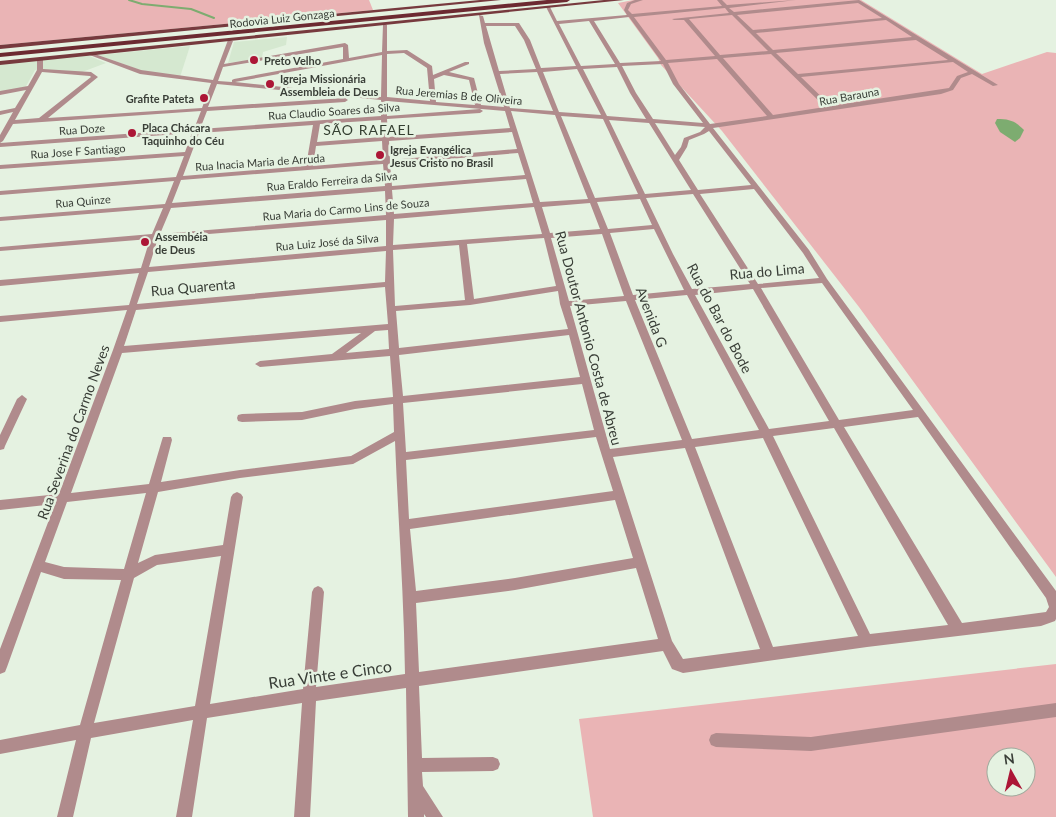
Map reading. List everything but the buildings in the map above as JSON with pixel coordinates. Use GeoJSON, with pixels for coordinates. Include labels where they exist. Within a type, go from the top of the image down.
{"type":"FeatureCollection","features":[{"type":"Feature","properties":{"kind":"highway","name":"Rodovia Luiz Gonzaga"},"geometry":{"type":"LineString","coordinates":[[0,53],[534,0]]}},
{"type":"Feature","properties":{"kind":"highway","name":"Rodovia Luiz Gonzaga"},"geometry":{"type":"LineString","coordinates":[[0,53],[567,0]]}},
{"type":"Feature","properties":{"kind":"main road"},"geometry":{"type":"LineString","coordinates":[[0,47],[498,0]]}},
{"type":"Feature","properties":{"kind":"main road"},"geometry":{"type":"LineString","coordinates":[[0,63],[385,25],[482,20],[548,8],[621,0]]}},
{"type":"Feature","properties":{"kind":"street"},"geometry":{"type":"LineString","coordinates":[[641,0],[628,4],[626,10],[665,62],[679,88],[711,126],[806,252],[824,280],[1054,598],[1055,608],[1050,616],[1041,620],[769,655]]}},
{"type":"Feature","properties":{"kind":"street"},"geometry":{"type":"LineString","coordinates":[[719,0],[830,109]]}},
{"type":"Feature","properties":{"kind":"street"},"geometry":{"type":"LineString","coordinates":[[556,23],[591,20],[633,20],[794,0]]}},
{"type":"Feature","properties":{"kind":"street"},"geometry":{"type":"LineString","coordinates":[[665,20],[858,1],[951,61],[995,86]]}},
{"type":"Feature","properties":{"kind":"street","name":"Rua do Bar do Bode"},"geometry":{"type":"LineString","coordinates":[[548,8],[605,118],[656,227],[766,433],[867,641]]}},
{"type":"Feature","properties":{"kind":"street"},"geometry":{"type":"LineString","coordinates":[[685,18],[772,118]]}},
{"type":"Feature","properties":{"kind":"street"},"geometry":{"type":"LineString","coordinates":[[751,32],[886,19]]}},
{"type":"Feature","properties":{"kind":"street","name":"Avenida G"},"geometry":{"type":"LineString","coordinates":[[482,20],[518,25],[540,71],[688,442],[769,655]]}},
{"type":"Feature","properties":{"kind":"street","name":"Rua Doutor Antonio Costa de Abreu"},"geometry":{"type":"LineString","coordinates":[[482,20],[506,109],[547,236],[571,332],[600,432],[666,644],[677,664],[683,666],[769,655]]}},
{"type":"Feature","properties":{"kind":"street"},"geometry":{"type":"LineString","coordinates":[[591,20],[617,62],[633,93],[755,286],[959,631]]}},
{"type":"Feature","properties":{"kind":"street"},"geometry":{"type":"LineString","coordinates":[[633,20],[646,22]]}},
{"type":"Feature","properties":{"kind":"street"},"geometry":{"type":"LineString","coordinates":[[385,25],[385,53],[380,98],[385,118],[390,216],[389,284],[410,598],[416,817]]}},
{"type":"Feature","properties":{"kind":"street"},"geometry":{"type":"LineString","coordinates":[[497,73],[540,71],[598,62],[665,62],[719,58],[917,38]]}},
{"type":"Feature","properties":{"kind":"street"},"geometry":{"type":"LineString","coordinates":[[196,131],[230,41]]}},
{"type":"Feature","properties":{"kind":"street"},"geometry":{"type":"LineString","coordinates":[[221,66],[345,45],[346,60]]}},
{"type":"Feature","properties":{"kind":"street"},"geometry":{"type":"LineString","coordinates":[[223,83],[405,51],[426,63],[430,70],[433,102]]}},
{"type":"Feature","properties":{"kind":"street","name":"Rua Jeremias B de Oliveira"},"geometry":{"type":"LineString","coordinates":[[90,54],[140,72],[214,82],[421,102],[711,126]]}},
{"type":"Feature","properties":{"kind":"street"},"geometry":{"type":"LineString","coordinates":[[0,141],[40,70],[40,59]]}},
{"type":"Feature","properties":{"kind":"street"},"geometry":{"type":"LineString","coordinates":[[797,76],[951,61]]}},
{"type":"Feature","properties":{"kind":"street"},"geometry":{"type":"LineString","coordinates":[[431,78],[467,63]]}},
{"type":"Feature","properties":{"kind":"street"},"geometry":{"type":"LineString","coordinates":[[40,70],[95,76],[42,120]]}},
{"type":"Feature","properties":{"kind":"street"},"geometry":{"type":"LineString","coordinates":[[430,70],[472,79],[478,106]]}},
{"type":"Feature","properties":{"kind":"street","name":"Rua Barauna"},"geometry":{"type":"LineString","coordinates":[[711,126],[941,92],[951,89],[959,77],[972,72]]}},
{"type":"Feature","properties":{"kind":"street"},"geometry":{"type":"LineString","coordinates":[[0,93],[29,88]]}},
{"type":"Feature","properties":{"kind":"street"},"geometry":{"type":"LineString","coordinates":[[10,122],[380,98]]}},
{"type":"Feature","properties":{"kind":"street"},"geometry":{"type":"LineString","coordinates":[[385,118],[421,102]]}},
{"type":"Feature","properties":{"kind":"street"},"geometry":{"type":"LineString","coordinates":[[411,106],[411,116]]}},
{"type":"Feature","properties":{"kind":"street","name":"Rua Claudio Soares da Silva"},"geometry":{"type":"LineString","coordinates":[[196,131],[506,109]]}},
{"type":"Feature","properties":{"kind":"street"},"geometry":{"type":"LineString","coordinates":[[0,113],[16,110]]}},
{"type":"Feature","properties":{"kind":"street"},"geometry":{"type":"LineString","coordinates":[[309,168],[317,122]]}},
{"type":"Feature","properties":{"kind":"street"},"geometry":{"type":"LineString","coordinates":[[676,159],[684,147],[686,139],[702,133],[711,126]]}},
{"type":"Feature","properties":{"kind":"street"},"geometry":{"type":"LineString","coordinates":[[314,144],[514,130]]}},
{"type":"Feature","properties":{"kind":"street","name":"Rua Doze"},"geometry":{"type":"LineString","coordinates":[[0,145],[196,131]]}},
{"type":"Feature","properties":{"kind":"street","name":"Rua Severina do Carmo Neves"},"geometry":{"type":"LineString","coordinates":[[0,667],[118,350],[155,237],[196,131]]}},
{"type":"Feature","properties":{"kind":"street","name":"Rua Inacia Maria de Arruda"},"geometry":{"type":"LineString","coordinates":[[0,193],[521,152]]}},
{"type":"Feature","properties":{"kind":"street","name":"Rua Jose F Santiago"},"geometry":{"type":"LineString","coordinates":[[0,167],[188,154]]}},
{"type":"Feature","properties":{"kind":"street","name":"Rua Eraldo Ferreira da Silva"},"geometry":{"type":"LineString","coordinates":[[168,205],[528,176]]}},
{"type":"Feature","properties":{"kind":"street","name":"Rua Maria do Carmo Lins de Souza"},"geometry":{"type":"LineString","coordinates":[[0,250],[755,186]]}},
{"type":"Feature","properties":{"kind":"street","name":"Rua Quinze"},"geometry":{"type":"LineString","coordinates":[[0,220],[168,205]]}},
{"type":"Feature","properties":{"kind":"street","name":"Rua Luiz José da Silva"},"geometry":{"type":"LineString","coordinates":[[0,283],[390,248],[656,227]]}},
{"type":"Feature","properties":{"kind":"street"},"geometry":{"type":"LineString","coordinates":[[463,242],[470,302]]}},
{"type":"Feature","properties":{"kind":"street","name":"Rua do Lima"},"geometry":{"type":"LineString","coordinates":[[564,304],[824,280]]}},
{"type":"Feature","properties":{"kind":"street","name":"Rua Quarenta"},"geometry":{"type":"LineString","coordinates":[[0,319],[389,284]]}},
{"type":"Feature","properties":{"kind":"street"},"geometry":{"type":"LineString","coordinates":[[391,309],[470,302],[560,288]]}},
{"type":"Feature","properties":{"kind":"street"},"geometry":{"type":"LineString","coordinates":[[118,350],[392,327]]}},
{"type":"Feature","properties":{"kind":"street"},"geometry":{"type":"LineString","coordinates":[[335,357],[373,328]]}},
{"type":"Feature","properties":{"kind":"street"},"geometry":{"type":"LineString","coordinates":[[260,364],[394,352],[571,332]]}},
{"type":"Feature","properties":{"kind":"street"},"geometry":{"type":"LineString","coordinates":[[242,418],[302,416],[355,405],[586,380]]}},
{"type":"Feature","properties":{"kind":"street"},"geometry":{"type":"LineString","coordinates":[[0,446],[22,400]]}},
{"type":"Feature","properties":{"kind":"street"},"geometry":{"type":"LineString","coordinates":[[607,454],[920,413]]}},
{"type":"Feature","properties":{"kind":"street"},"geometry":{"type":"LineString","coordinates":[[400,457],[600,432]]}},
{"type":"Feature","properties":{"kind":"street"},"geometry":{"type":"LineString","coordinates":[[0,505],[153,488],[240,474],[353,460],[399,434]]}},
{"type":"Feature","properties":{"kind":"street"},"geometry":{"type":"LineString","coordinates":[[64,817],[84,731],[167,440]]}},
{"type":"Feature","properties":{"kind":"street"},"geometry":{"type":"LineString","coordinates":[[404,526],[619,495]]}},
{"type":"Feature","properties":{"kind":"street"},"geometry":{"type":"LineString","coordinates":[[184,817],[200,712],[238,497]]}},
{"type":"Feature","properties":{"kind":"street"},"geometry":{"type":"LineString","coordinates":[[38,566],[64,573],[128,575],[155,560],[228,550]]}},
{"type":"Feature","properties":{"kind":"street"},"geometry":{"type":"LineString","coordinates":[[410,598],[515,584],[640,562]]}},
{"type":"Feature","properties":{"kind":"street"},"geometry":{"type":"LineString","coordinates":[[302,817],[309,694],[318,592]]}},
{"type":"Feature","properties":{"kind":"street","name":"Rua Vinte e Cinco"},"geometry":{"type":"LineString","coordinates":[[0,747],[84,731],[309,694],[666,644]]}},
{"type":"Feature","properties":{"kind":"street"},"geometry":{"type":"LineString","coordinates":[[716,740],[811,744],[1056,710]]}},
{"type":"Feature","properties":{"kind":"street"},"geometry":{"type":"LineString","coordinates":[[415,765],[493,764]]}},
{"type":"Feature","properties":{"kind":"street"},"geometry":{"type":"LineString","coordinates":[[416,788],[435,817]]}},
{"type":"Feature","properties":{"kind":"shaded area"},"geometry":{"type":"Polygon","coordinates":[[[0,0],[369,0],[373,10],[0,45],[0,0]]]}},
{"type":"Feature","properties":{"kind":"shaded area"},"geometry":{"type":"Polygon","coordinates":[[[633,0],[861,0],[982,74],[1047,52],[1056,53],[1056,577],[859,307],[722,131],[661,65],[658,58],[618,3],[633,0]]]}},
{"type":"Feature","properties":{"kind":"shaded area"},"geometry":{"type":"Polygon","coordinates":[[[287,37],[286,45],[263,52],[262,58],[228,63],[234,42],[287,37]]]}},
{"type":"Feature","properties":{"kind":"shaded area"},"geometry":{"type":"Polygon","coordinates":[[[190,46],[180,77],[140,70],[98,55],[190,46]]]}},
{"type":"Feature","properties":{"kind":"shaded area"},"geometry":{"type":"Polygon","coordinates":[[[87,55],[106,63],[82,72],[35,70],[25,88],[0,92],[0,64],[87,55]]]}},
{"type":"Feature","properties":{"kind":"shaded area"},"geometry":{"type":"Polygon","coordinates":[[[997,119],[1009,120],[1018,124],[1024,130],[1020,138],[1015,142],[1000,132],[995,123],[997,119]]]}},
{"type":"Feature","properties":{"kind":"shaded area"},"geometry":{"type":"Polygon","coordinates":[[[1056,664],[1056,817],[593,817],[579,719],[1056,664]]]}},
{"type":"Feature","properties":{"kind":"waterway"},"geometry":{"type":"LineString","coordinates":[[129,0],[142,4],[191,9],[214,18]]}},
{"type":"Feature","properties":{"kind":"place","name":"Preto Velho"},"geometry":{"type":"Point","coordinates":[254,60]}},
{"type":"Feature","properties":{"kind":"place","name":"Igreja Missionária Assembleia de Deus"},"geometry":{"type":"Point","coordinates":[270,84]}},
{"type":"Feature","properties":{"kind":"place","name":"Grafite Pateta"},"geometry":{"type":"Point","coordinates":[204,98]}},
{"type":"Feature","properties":{"kind":"place","name":"Placa Chácara Taquinho do Céu"},"geometry":{"type":"Point","coordinates":[132,133]}},
{"type":"Feature","properties":{"kind":"place","name":"Igreja Evangélica Jesus Cristo no Brasil"},"geometry":{"type":"Point","coordinates":[380,155]}},
{"type":"Feature","properties":{"kind":"place","name":"Assembéia de Deus"},"geometry":{"type":"Point","coordinates":[145,242]}},
{"type":"Feature","properties":{"kind":"district","name":"SÃO RAFAEL"},"geometry":{"type":"Point","coordinates":[369,129]}}]}
